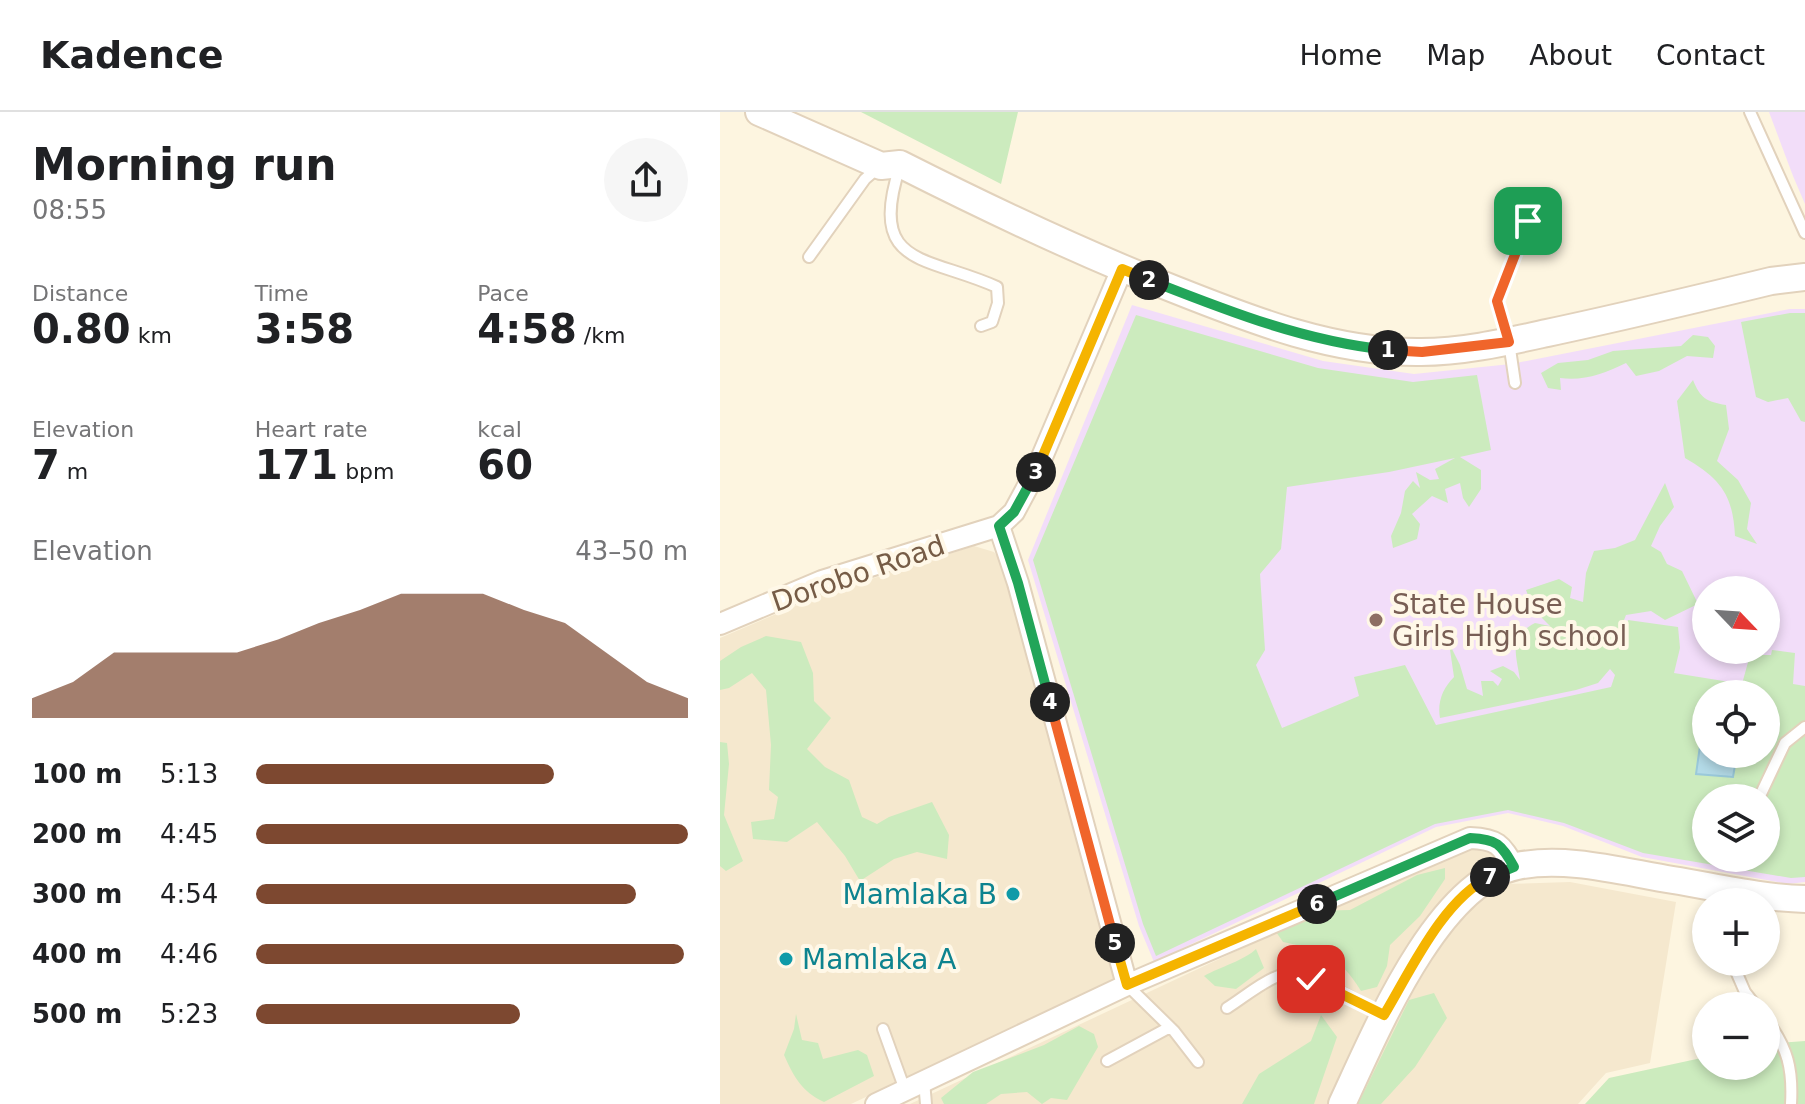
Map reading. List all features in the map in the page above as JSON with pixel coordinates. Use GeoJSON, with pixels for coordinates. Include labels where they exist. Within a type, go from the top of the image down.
{"type":"FeatureCollection","features":[{"type":"Feature","properties":{"kind":"street"},"geometry":{"type":"LineString","coordinates":[[759,112],[891,165],[1122,269],[1251,320],[1338,344],[1422,352],[1509,342],[1771,281],[1805,277]]}},
{"type":"Feature","properties":{"kind":"street"},"geometry":{"type":"LineString","coordinates":[[1122,269],[1036,471],[1014,512],[999,526],[1018,583],[1127,985]]}},
{"type":"Feature","properties":{"kind":"street","name":"Dorobo Road"},"geometry":{"type":"LineString","coordinates":[[720,624],[822,581],[999,526]]}},
{"type":"Feature","properties":{"kind":"street"},"geometry":{"type":"LineString","coordinates":[[876,1104],[1127,985],[1470,838],[1489,839],[1496,843],[1503,848],[1514,867]]}},
{"type":"Feature","properties":{"kind":"street"},"geometry":{"type":"LineString","coordinates":[[1342,1104],[1384,1015],[1424,948],[1448,914],[1485,879],[1514,867],[1567,863],[1692,888]]}},
{"type":"Feature","properties":{"kind":"street"},"geometry":{"type":"LineString","coordinates":[[1780,898],[1805,899]]}},
{"type":"Feature","properties":{"kind":"lane"},"geometry":{"type":"LineString","coordinates":[[1750,112],[1805,233]]}},
{"type":"Feature","properties":{"kind":"lane"},"geometry":{"type":"LineString","coordinates":[[809,257],[865,179],[891,165],[889,222],[897,243],[914,257],[997,287],[998,303],[992,322],[981,326]]}},
{"type":"Feature","properties":{"kind":"lane"},"geometry":{"type":"LineString","coordinates":[[1515,383],[1509,342],[1497,301],[1528,221]]}},
{"type":"Feature","properties":{"kind":"lane"},"geometry":{"type":"LineString","coordinates":[[1766,784],[1785,743],[1805,727]]}},
{"type":"Feature","properties":{"kind":"lane"},"geometry":{"type":"LineString","coordinates":[[1227,1008],[1274,977],[1285,974],[1311,979],[1384,1015]]}},
{"type":"Feature","properties":{"kind":"lane"},"geometry":{"type":"LineString","coordinates":[[1127,985],[1170,1027],[1198,1062]]}},
{"type":"Feature","properties":{"kind":"lane"},"geometry":{"type":"LineString","coordinates":[[1107,1061],[1170,1027]]}},
{"type":"Feature","properties":{"kind":"lane"},"geometry":{"type":"LineString","coordinates":[[883,1029],[905,1090]]}},
{"type":"Feature","properties":{"kind":"lane"},"geometry":{"type":"LineString","coordinates":[[1780,1040],[1789,1058],[1791,1104]]}},
{"type":"Feature","properties":{"kind":"lane"},"geometry":{"type":"LineString","coordinates":[[924,1081],[926,1104]]}},
{"type":"Feature","properties":{"kind":"shaded area"},"geometry":{"type":"Polygon","coordinates":[[[1769,112],[1805,112],[1805,204],[1793,176],[1769,112]]]}},
{"type":"Feature","properties":{"kind":"shaded area","name":"State House Girls High school"},"geometry":{"type":"Polygon","coordinates":[[[1132,305],[1323,361],[1414,374],[1511,364],[1790,309],[1805,309],[1805,882],[1788,884],[1723,872],[1780,872],[1780,784],[1692,784],[1692,866],[1642,857],[1563,826],[1508,813],[1436,827],[1154,962],[1139,926],[1028,560],[1132,305]]]}},
{"type":"Feature","properties":{"kind":"shaded area"},"geometry":{"type":"Polygon","coordinates":[[[974,546],[994,552],[1000,560],[1116,979],[851,1104],[720,1104],[720,638],[821,595],[974,546]]]}},
{"type":"Feature","properties":{"kind":"shaded area"},"geometry":{"type":"Polygon","coordinates":[[[1485,844],[1503,860],[1479,872],[1330,1104],[910,1104],[1454,849],[1485,844]]]}},
{"type":"Feature","properties":{"kind":"shaded area"},"geometry":{"type":"Polygon","coordinates":[[[1570,882],[1676,902],[1650,1063],[1606,1073],[1578,1104],[1353,1104],[1391,1022],[1436,945],[1475,901],[1506,884],[1570,882]]]}},
{"type":"Feature","properties":{"kind":"green space"},"geometry":{"type":"Polygon","coordinates":[[[861,112],[1018,112],[1001,184],[861,112]]]}},
{"type":"Feature","properties":{"kind":"green space"},"geometry":{"type":"Polygon","coordinates":[[[1805,313],[1805,422],[1801,421],[1788,398],[1768,402],[1756,397],[1741,322],[1805,313]]]}},
{"type":"Feature","properties":{"kind":"green space","name":"State House Girls High school"},"geometry":{"type":"Polygon","coordinates":[[[1136,315],[1318,368],[1413,382],[1477,375],[1491,450],[1460,457],[1481,470],[1481,489],[1469,507],[1463,498],[1460,483],[1445,489],[1448,503],[1432,496],[1412,514],[1420,524],[1417,539],[1393,548],[1391,536],[1401,513],[1405,491],[1413,481],[1420,488],[1416,472],[1430,480],[1439,479],[1435,469],[1455,458],[1389,472],[1287,487],[1281,549],[1260,574],[1265,650],[1256,665],[1282,728],[1359,696],[1354,677],[1405,665],[1436,725],[1611,687],[1615,675],[1610,669],[1598,683],[1576,690],[1440,718],[1442,696],[1454,677],[1449,643],[1467,689],[1483,696],[1481,681],[1493,681],[1498,686],[1502,679],[1490,671],[1503,666],[1520,680],[1517,640],[1526,628],[1535,623],[1550,626],[1533,609],[1526,590],[1559,579],[1572,587],[1570,598],[1583,602],[1586,573],[1594,551],[1615,548],[1635,540],[1665,483],[1674,507],[1660,526],[1651,546],[1661,552],[1667,564],[1682,571],[1692,592],[1692,607],[1665,620],[1651,611],[1626,615],[1615,643],[1623,642],[1628,620],[1678,627],[1680,648],[1674,673],[1717,680],[1692,680],[1692,768],[1780,768],[1780,680],[1743,680],[1748,664],[1780,664],[1780,651],[1795,653],[1793,684],[1805,686],[1805,877],[1791,878],[1755,872],[1780,872],[1780,784],[1692,784],[1692,861],[1643,853],[1564,823],[1508,810],[1435,824],[1156,956],[1143,924],[1033,560],[1136,315]]]}},
{"type":"Feature","properties":{"kind":"green space"},"geometry":{"type":"Polygon","coordinates":[[[1693,335],[1708,337],[1715,346],[1713,358],[1687,356],[1659,371],[1636,376],[1626,363],[1594,376],[1560,378],[1561,390],[1548,388],[1541,373],[1558,363],[1588,360],[1613,351],[1681,346],[1693,335]]]}},
{"type":"Feature","properties":{"kind":"green space"},"geometry":{"type":"Polygon","coordinates":[[[1693,380],[1705,398],[1726,405],[1729,429],[1717,461],[1738,480],[1751,503],[1747,529],[1757,544],[1735,536],[1731,509],[1723,490],[1708,473],[1685,458],[1677,401],[1693,380]]]}},
{"type":"Feature","properties":{"kind":"green space"},"geometry":{"type":"Polygon","coordinates":[[[766,636],[801,642],[813,673],[814,701],[831,718],[807,749],[825,767],[849,780],[862,817],[877,824],[932,802],[949,835],[947,859],[917,852],[894,859],[860,881],[845,856],[817,822],[787,842],[753,839],[751,822],[774,819],[778,797],[769,790],[771,745],[766,690],[752,673],[729,688],[720,690],[720,661],[766,636]]]}},
{"type":"Feature","properties":{"kind":"green space"},"geometry":{"type":"Polygon","coordinates":[[[720,742],[727,743],[729,764],[724,815],[743,861],[726,871],[720,866],[720,742]]]}},
{"type":"Feature","properties":{"kind":"green space"},"geometry":{"type":"Polygon","coordinates":[[[1445,868],[1445,879],[1420,916],[1390,945],[1387,966],[1377,987],[1361,991],[1329,956],[1283,942],[1274,929],[1311,911],[1350,910],[1417,875],[1445,868]]]}},
{"type":"Feature","properties":{"kind":"green space"},"geometry":{"type":"Polygon","coordinates":[[[1256,949],[1264,968],[1236,989],[1215,986],[1204,976],[1239,960],[1256,949]]]}},
{"type":"Feature","properties":{"kind":"green space"},"geometry":{"type":"Polygon","coordinates":[[[1434,993],[1447,1018],[1415,1067],[1381,1104],[1358,1104],[1409,1000],[1434,993]]]}},
{"type":"Feature","properties":{"kind":"green space"},"geometry":{"type":"Polygon","coordinates":[[[796,1014],[802,1040],[818,1043],[823,1059],[858,1050],[867,1055],[874,1076],[824,1102],[810,1094],[795,1077],[784,1055],[796,1014]]]}},
{"type":"Feature","properties":{"kind":"green space"},"geometry":{"type":"Polygon","coordinates":[[[1321,1015],[1337,1037],[1314,1104],[1242,1104],[1259,1074],[1311,1041],[1321,1015]]]}},
{"type":"Feature","properties":{"kind":"green space"},"geometry":{"type":"Polygon","coordinates":[[[1079,1026],[1094,1034],[1098,1047],[1067,1100],[1051,1098],[1042,1104],[1027,1092],[1001,1094],[986,1104],[944,1104],[941,1098],[973,1072],[1044,1045],[1079,1026]]]}},
{"type":"Feature","properties":{"kind":"green space"},"geometry":{"type":"Polygon","coordinates":[[[1805,1041],[1805,1104],[1585,1104],[1609,1078],[1692,1060],[1692,1080],[1780,1080],[1780,1043],[1805,1041]]]}},
{"type":"Feature","properties":{"kind":"water"},"geometry":{"type":"Polygon","coordinates":[[[1697,768],[1735,768],[1733,777],[1696,774],[1697,768]]]}},
{"type":"Feature","properties":{"kind":"place","name":"State House Girls High school"},"geometry":{"type":"Point","coordinates":[1376,620]}},
{"type":"Feature","properties":{"kind":"place","name":"Mamlaka B"},"geometry":{"type":"Point","coordinates":[1013,894]}},
{"type":"Feature","properties":{"kind":"place","name":"Mamlaka A"},"geometry":{"type":"Point","coordinates":[786,959]}},
{"type":"Feature","properties":{"kind":"route"},"geometry":{"type":"LineString","coordinates":[[1311,979],[1384,1015],[1441,922],[1462,898],[1485,879],[1514,867],[1503,848],[1489,839],[1470,838],[1127,985],[1018,583],[999,526],[1024,497],[1122,269],[1251,320],[1312,338],[1386,350],[1422,352],[1463,349],[1509,342],[1497,301],[1528,221]]}}]}
